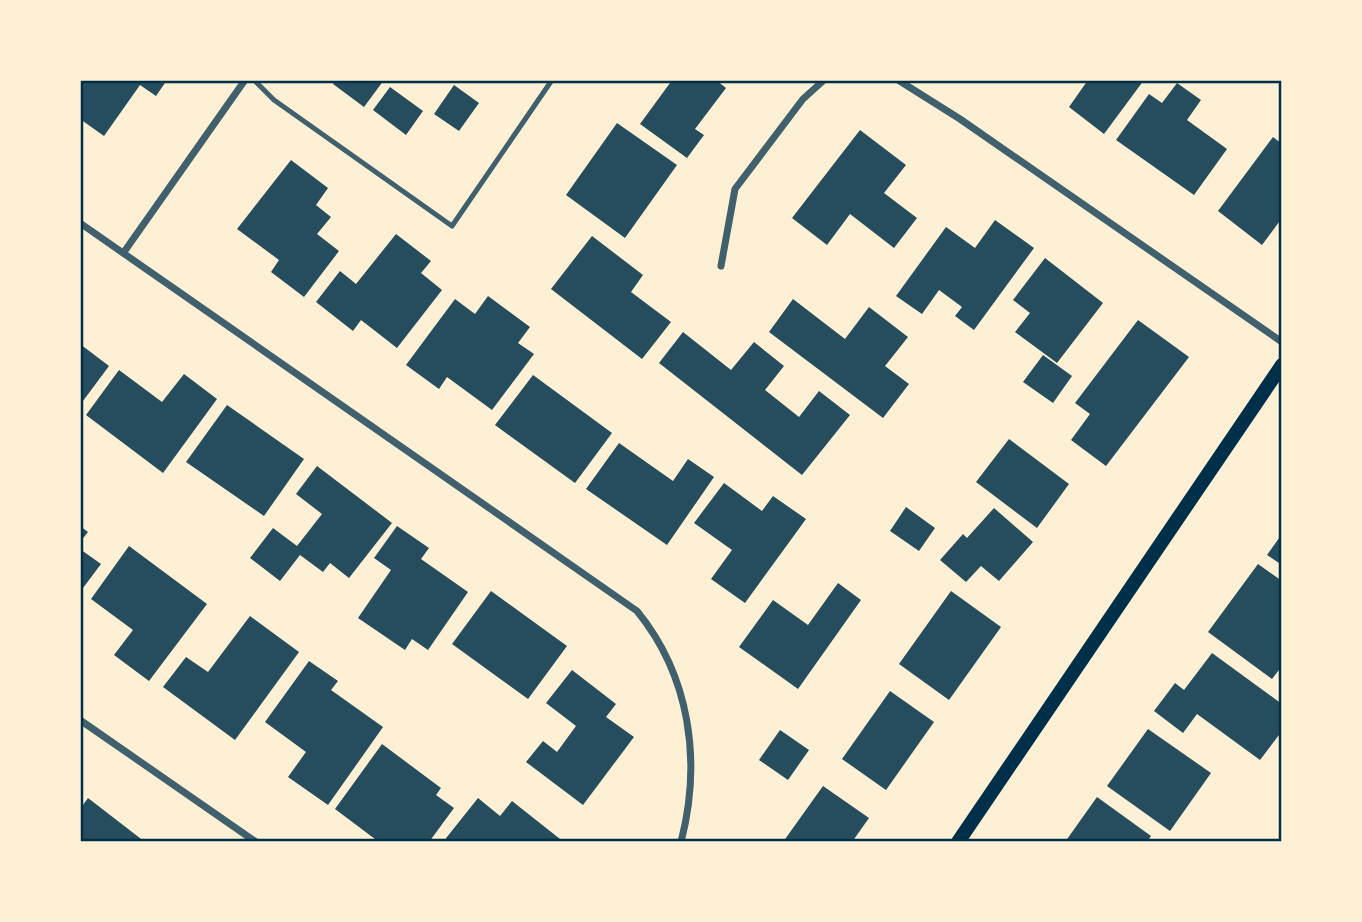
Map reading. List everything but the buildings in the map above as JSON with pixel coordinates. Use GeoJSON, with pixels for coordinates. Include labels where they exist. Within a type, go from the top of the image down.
{"type":"FeatureCollection","features":[{"type":"Feature","properties":{"kind":"main road"},"geometry":{"type":"LineString","coordinates":[[958,842],[1282,365]]}},
{"type":"Feature","properties":{"kind":"street"},"geometry":{"type":"LineString","coordinates":[[124,252],[246,80]]}},
{"type":"Feature","properties":{"kind":"street"},"geometry":{"type":"LineString","coordinates":[[721,266],[735,189],[803,99],[824,80]]}},
{"type":"Feature","properties":{"kind":"street"},"geometry":{"type":"LineString","coordinates":[[898,80],[1282,342]]}},
{"type":"Feature","properties":{"kind":"street"},"geometry":{"type":"LineString","coordinates":[[80,223],[637,611],[659,638],[673,667],[689,730],[691,791],[681,842]]}},
{"type":"Feature","properties":{"kind":"street"},"geometry":{"type":"LineString","coordinates":[[80,720],[256,842]]}},
{"type":"Feature","properties":{"kind":"lane"},"geometry":{"type":"LineString","coordinates":[[254,80],[274,100],[452,226],[552,80]]}}]}
